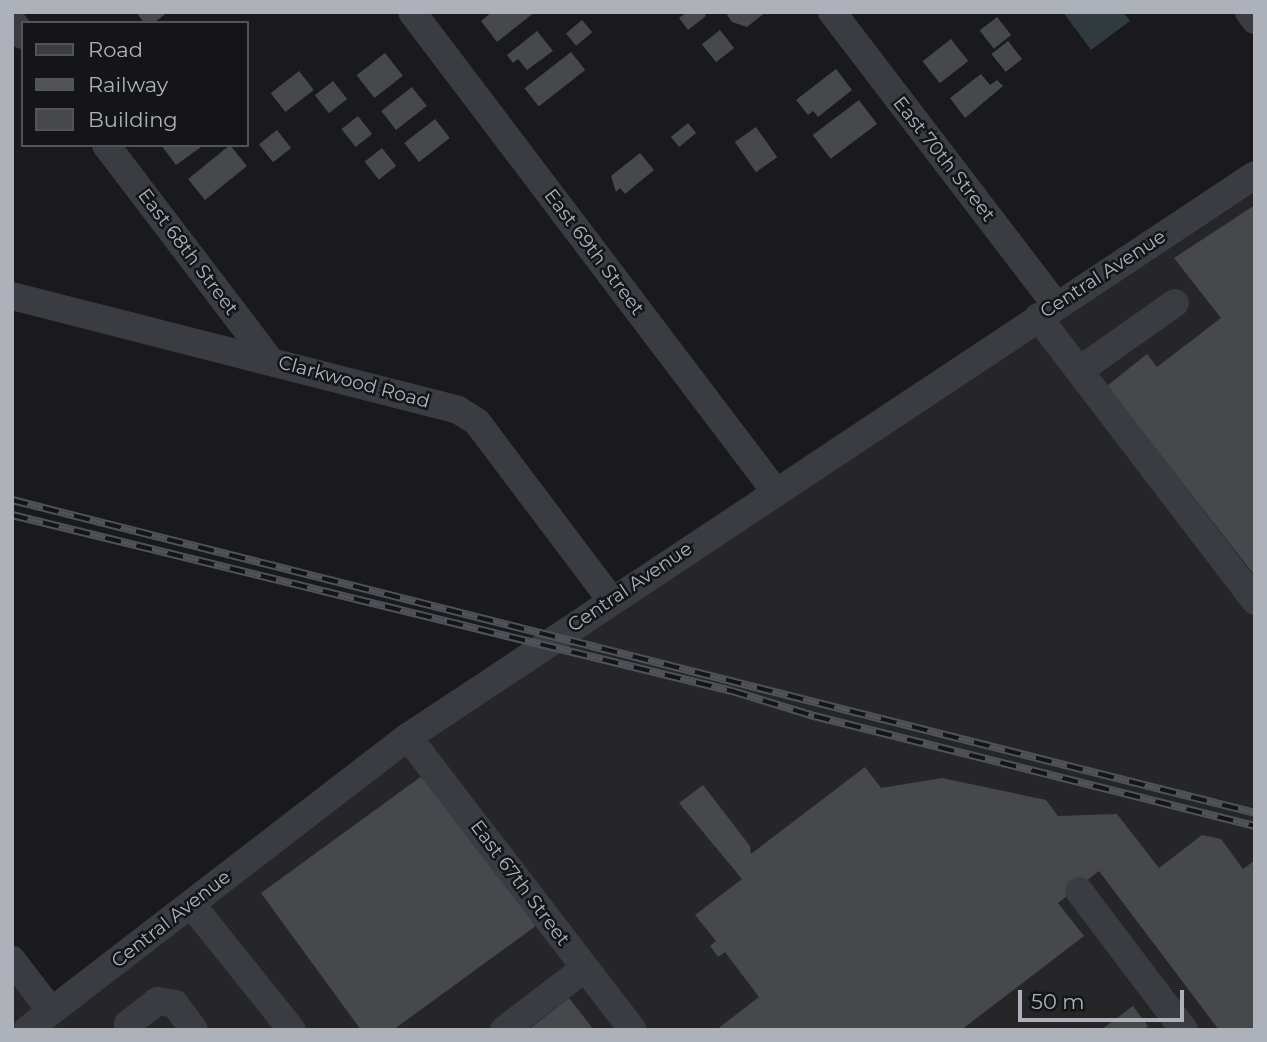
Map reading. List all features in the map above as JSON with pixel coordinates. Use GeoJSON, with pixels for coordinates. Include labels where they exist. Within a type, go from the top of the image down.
{"type":"FeatureCollection","features":[{"type":"Feature","properties":{"kind":"street","name":"East 69th Street"},"geometry":{"type":"LineString","coordinates":[[412,12],[775,491]]}},
{"type":"Feature","properties":{"kind":"street","name":"East 70th Street"},"geometry":{"type":"LineString","coordinates":[[832,12],[1047,311],[1080,370],[1255,601]]}},
{"type":"Feature","properties":{"kind":"street"},"geometry":{"type":"LineString","coordinates":[[1249,12],[1255,20]]}},
{"type":"Feature","properties":{"kind":"street","name":"East 68th Street"},"geometry":{"type":"LineString","coordinates":[[108,147],[269,359]]}},
{"type":"Feature","properties":{"kind":"street","name":"Central Avenue"},"geometry":{"type":"LineString","coordinates":[[41,1023],[408,737],[1255,174]]}},
{"type":"Feature","properties":{"kind":"street","name":"Clarkwood Road"},"geometry":{"type":"LineString","coordinates":[[12,296],[269,359],[458,410],[477,422],[611,600]]}},
{"type":"Feature","properties":{"kind":"street"},"geometry":{"type":"LineString","coordinates":[[1080,370],[1175,303]]}},
{"type":"Feature","properties":{"kind":"street","name":"East 67th Street"},"geometry":{"type":"LineString","coordinates":[[408,737],[633,1030]]}},
{"type":"Feature","properties":{"kind":"street"},"geometry":{"type":"LineString","coordinates":[[1079,891],[1184,1030]]}},
{"type":"Feature","properties":{"kind":"street"},"geometry":{"type":"LineString","coordinates":[[191,904],[292,1030]]}},
{"type":"Feature","properties":{"kind":"street"},"geometry":{"type":"LineString","coordinates":[[12,960],[41,1023]]}},
{"type":"Feature","properties":{"kind":"street"},"geometry":{"type":"LineString","coordinates":[[504,1030],[585,968]]}},
{"type":"Feature","properties":{"kind":"street"},"geometry":{"type":"LineString","coordinates":[[128,1030],[128,1024],[157,1002],[175,1004],[194,1030]]}},
{"type":"Feature","properties":{"kind":"shaded area"},"geometry":{"type":"Polygon","coordinates":[[[1063,12],[1123,12],[1130,21],[1091,50],[1063,12]]]}},
{"type":"Feature","properties":{"kind":"shaded area"},"geometry":{"type":"Polygon","coordinates":[[[1255,175],[1255,1030],[12,1030],[12,960],[50,1011],[408,737],[1255,175]]]}},
{"type":"Feature","properties":{"kind":"building"},"geometry":{"type":"Polygon","coordinates":[[[136,12],[165,14],[156,21],[143,21],[136,12]]]}},
{"type":"Feature","properties":{"kind":"building"},"geometry":{"type":"Polygon","coordinates":[[[492,12],[535,12],[497,42],[481,21],[492,12]]]}},
{"type":"Feature","properties":{"kind":"building"},"geometry":{"type":"Polygon","coordinates":[[[687,12],[703,12],[706,16],[688,30],[679,18],[687,12]]]}},
{"type":"Feature","properties":{"kind":"building"},"geometry":{"type":"Polygon","coordinates":[[[731,12],[766,12],[747,27],[732,22],[727,15],[731,12]]]}},
{"type":"Feature","properties":{"kind":"building"},"geometry":{"type":"Polygon","coordinates":[[[997,17],[1011,35],[994,49],[980,31],[997,17]]]}},
{"type":"Feature","properties":{"kind":"building"},"geometry":{"type":"Polygon","coordinates":[[[582,20],[592,32],[576,46],[566,33],[582,20]]]}},
{"type":"Feature","properties":{"kind":"building"},"geometry":{"type":"Polygon","coordinates":[[[720,30],[734,48],[716,62],[702,44],[720,30]]]}},
{"type":"Feature","properties":{"kind":"building"},"geometry":{"type":"Polygon","coordinates":[[[537,31],[553,51],[527,70],[518,59],[513,63],[507,55],[537,31]]]}},
{"type":"Feature","properties":{"kind":"building"},"geometry":{"type":"Polygon","coordinates":[[[951,39],[968,61],[940,83],[923,61],[951,39]]]}},
{"type":"Feature","properties":{"kind":"building"},"geometry":{"type":"Polygon","coordinates":[[[1008,41],[1022,59],[1006,72],[991,54],[1008,41]]]}},
{"type":"Feature","properties":{"kind":"building"},"geometry":{"type":"Polygon","coordinates":[[[571,52],[585,70],[539,106],[525,88],[571,52]]]}},
{"type":"Feature","properties":{"kind":"building"},"geometry":{"type":"Polygon","coordinates":[[[385,53],[403,76],[374,98],[357,75],[385,53]]]}},
{"type":"Feature","properties":{"kind":"building"},"geometry":{"type":"Polygon","coordinates":[[[836,69],[852,90],[818,117],[813,111],[808,115],[796,100],[836,69]]]}},
{"type":"Feature","properties":{"kind":"building"},"geometry":{"type":"Polygon","coordinates":[[[299,71],[314,90],[285,112],[271,93],[299,71]]]}},
{"type":"Feature","properties":{"kind":"building"},"geometry":{"type":"Polygon","coordinates":[[[981,74],[990,85],[997,80],[1003,86],[965,118],[950,98],[981,74]]]}},
{"type":"Feature","properties":{"kind":"building"},"geometry":{"type":"Polygon","coordinates":[[[333,81],[347,99],[329,113],[315,95],[333,81]]]}},
{"type":"Feature","properties":{"kind":"building"},"geometry":{"type":"Polygon","coordinates":[[[412,87],[427,106],[396,130],[381,111],[412,87]]]}},
{"type":"Feature","properties":{"kind":"building"},"geometry":{"type":"Polygon","coordinates":[[[859,100],[877,124],[831,159],[813,135],[859,100]]]}},
{"type":"Feature","properties":{"kind":"building"},"geometry":{"type":"Polygon","coordinates":[[[358,116],[372,134],[356,147],[341,129],[358,116]]]}},
{"type":"Feature","properties":{"kind":"building"},"geometry":{"type":"Polygon","coordinates":[[[435,119],[450,138],[419,162],[404,143],[435,119]]]}},
{"type":"Feature","properties":{"kind":"building"},"geometry":{"type":"Polygon","coordinates":[[[688,123],[696,133],[679,147],[671,137],[688,123]]]}},
{"type":"Feature","properties":{"kind":"building"},"geometry":{"type":"Polygon","coordinates":[[[756,127],[777,157],[756,172],[735,142],[756,127]]]}},
{"type":"Feature","properties":{"kind":"building"},"geometry":{"type":"Polygon","coordinates":[[[277,130],[291,148],[273,162],[259,144],[277,130]]]}},
{"type":"Feature","properties":{"kind":"building"},"geometry":{"type":"Polygon","coordinates":[[[162,147],[201,147],[176,165],[162,147]]]}},
{"type":"Feature","properties":{"kind":"building"},"geometry":{"type":"Polygon","coordinates":[[[228,147],[232,147],[247,166],[205,200],[188,179],[228,147]]]}},
{"type":"Feature","properties":{"kind":"building"},"geometry":{"type":"Polygon","coordinates":[[[382,148],[396,166],[379,180],[365,162],[382,148]]]}},
{"type":"Feature","properties":{"kind":"building"},"geometry":{"type":"Polygon","coordinates":[[[640,153],[654,170],[625,194],[620,188],[616,192],[611,176],[640,153]]]}},
{"type":"Feature","properties":{"kind":"building"},"geometry":{"type":"Polygon","coordinates":[[[1255,205],[1255,576],[1107,386],[1147,354],[1157,367],[1221,318],[1174,258],[1255,205]]]}},
{"type":"Feature","properties":{"kind":"building"},"geometry":{"type":"Polygon","coordinates":[[[865,767],[881,788],[942,778],[1046,800],[1058,816],[1117,814],[1159,868],[1202,835],[1221,839],[1243,869],[1255,860],[1255,1030],[1219,1030],[1099,871],[1058,903],[1084,936],[961,1030],[716,1030],[759,997],[725,952],[718,957],[710,946],[716,941],[695,915],[742,879],[679,803],[703,785],[750,846],[751,854],[865,767]]]}},
{"type":"Feature","properties":{"kind":"building"},"geometry":{"type":"Polygon","coordinates":[[[426,773],[537,925],[393,1030],[361,1030],[261,893],[426,773]]]}},
{"type":"Feature","properties":{"kind":"building"},"geometry":{"type":"Polygon","coordinates":[[[569,998],[594,1030],[528,1030],[569,998]]]}},
{"type":"Feature","properties":{"kind":"building"},"geometry":{"type":"Polygon","coordinates":[[[1133,1006],[1148,1026],[1143,1030],[1101,1030],[1133,1006]]]}},
{"type":"Feature","properties":{"kind":"railway"},"geometry":{"type":"LineString","coordinates":[[12,500],[1255,813]]}},
{"type":"Feature","properties":{"kind":"railway"},"geometry":{"type":"LineString","coordinates":[[12,515],[732,691],[814,716],[1255,826]]}}]}
